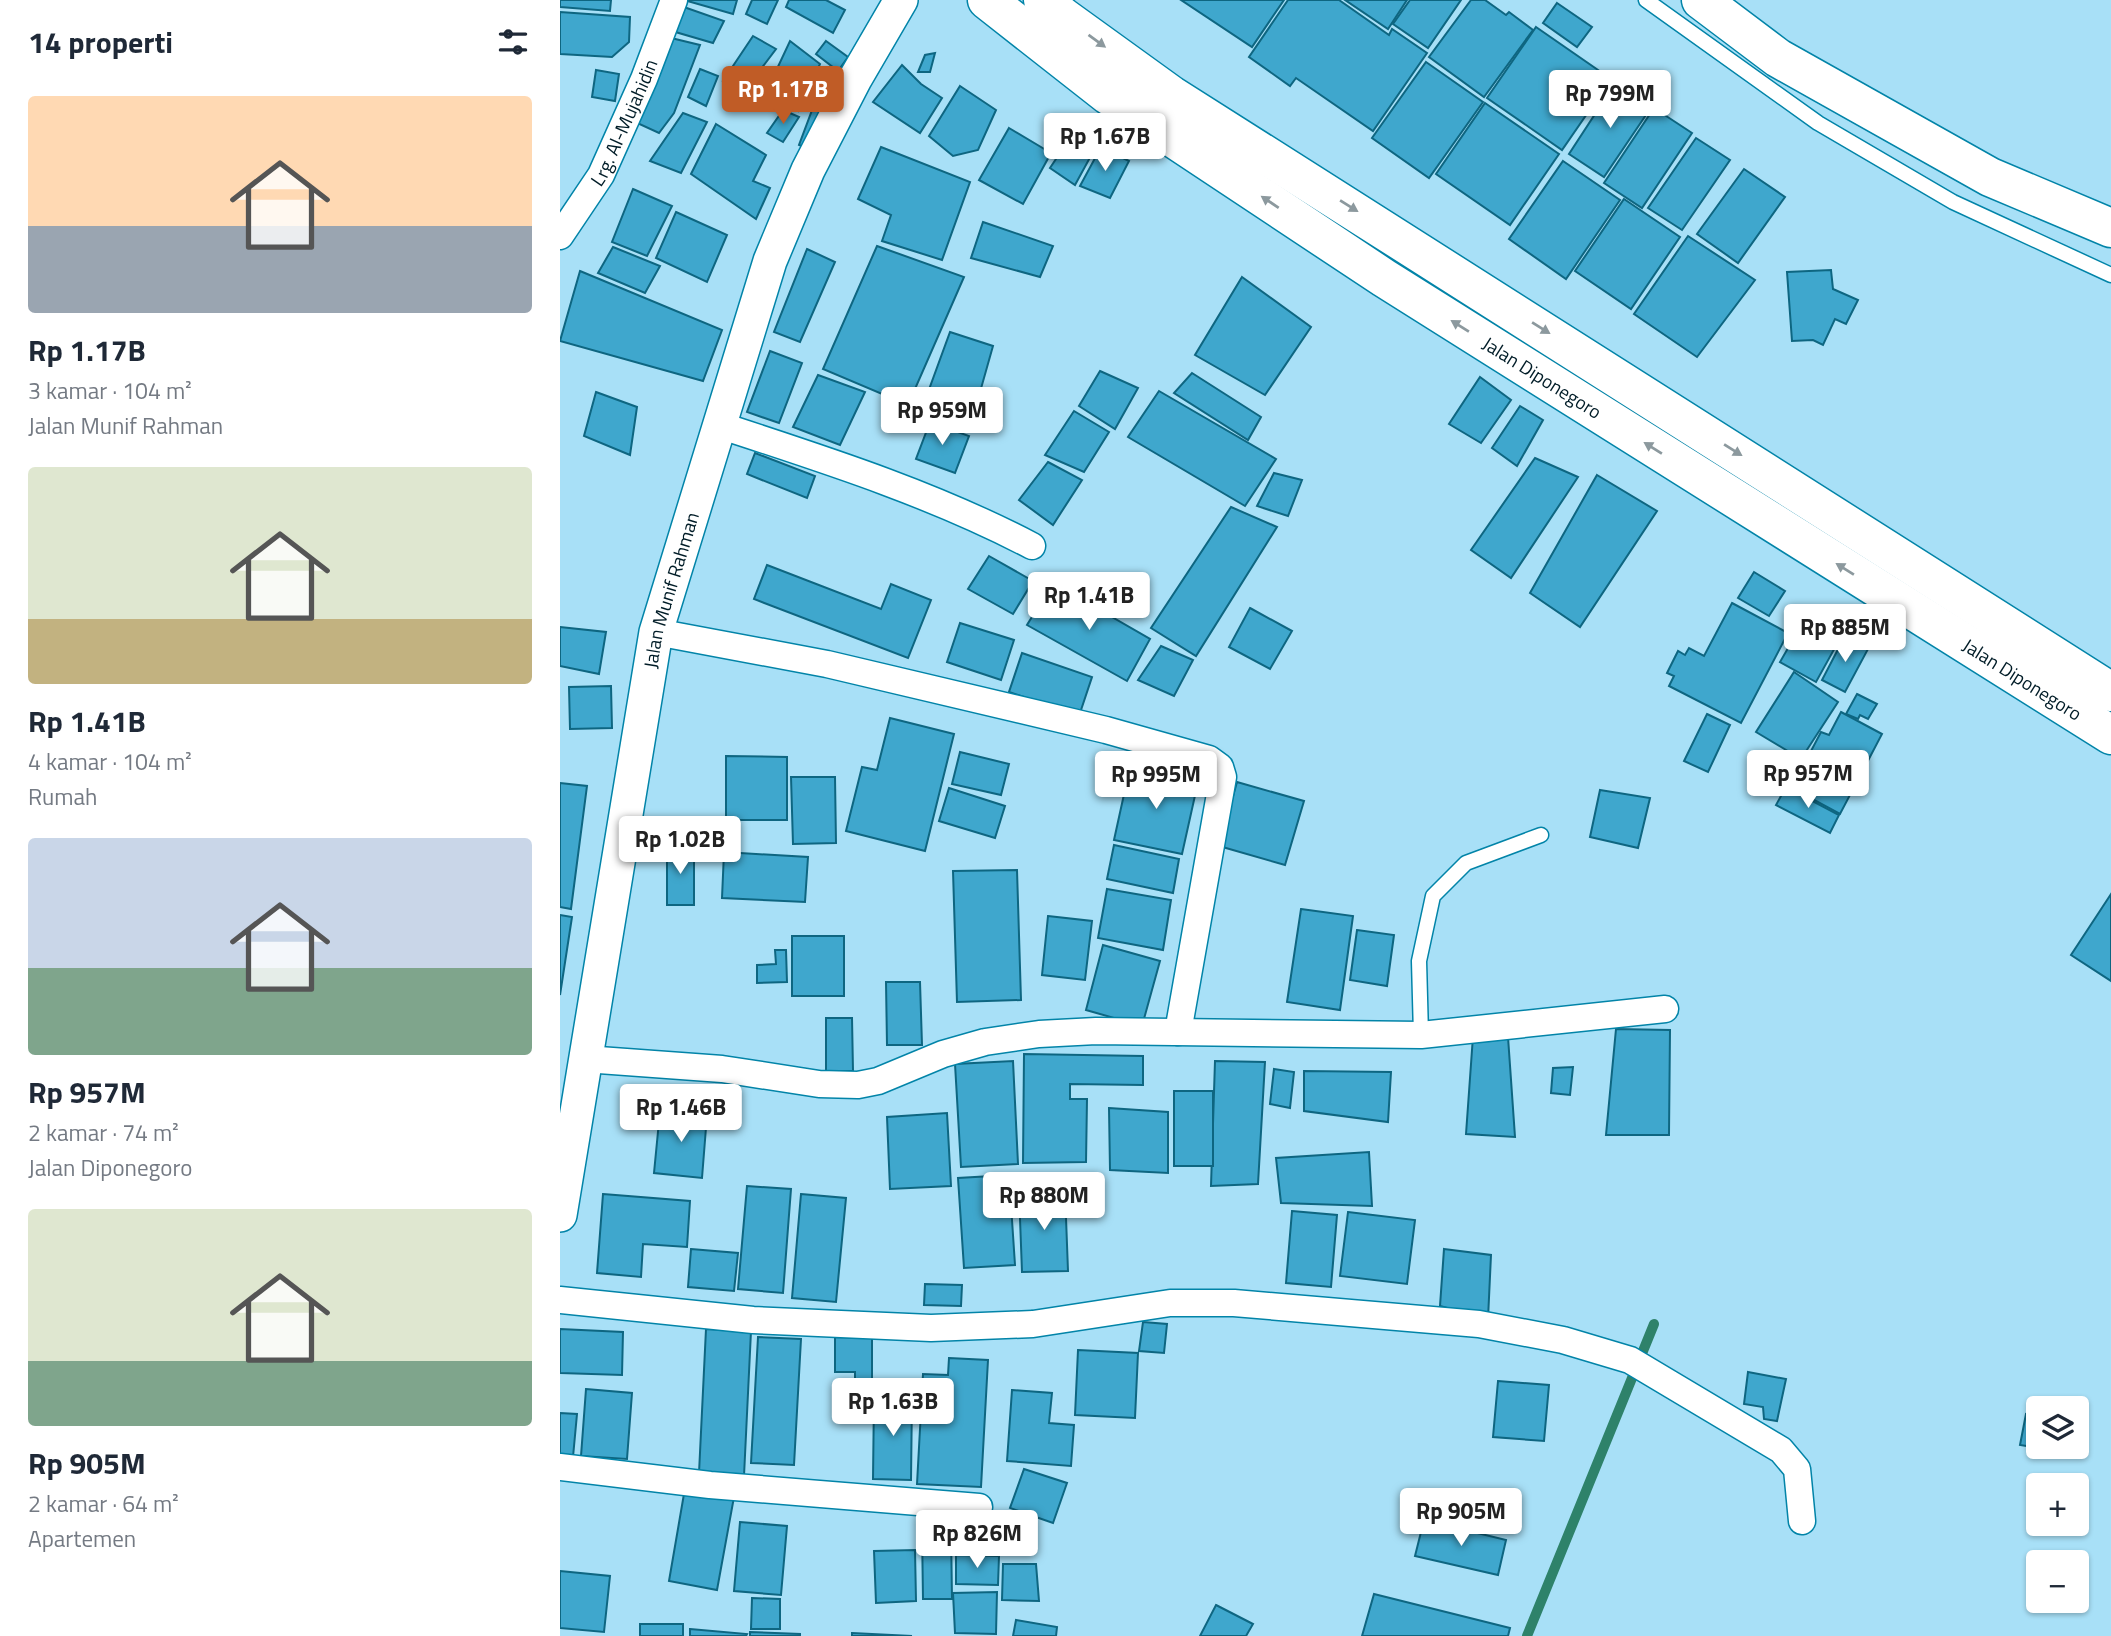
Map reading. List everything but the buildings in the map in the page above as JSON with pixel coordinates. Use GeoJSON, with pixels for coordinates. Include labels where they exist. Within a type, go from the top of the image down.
{"type":"FeatureCollection","features":[{"type":"Feature","properties":{"kind":"main road","name":"Jalan Diponegoro"},"geometry":{"type":"LineString","coordinates":[[987,0],[1108,95],[1384,278],[2111,735]]}},
{"type":"Feature","properties":{"kind":"main road","name":"Jalan Diponegoro"},"geometry":{"type":"LineString","coordinates":[[1043,0],[1171,95],[2111,692]]}},
{"type":"Feature","properties":{"kind":"main road"},"geometry":{"type":"LineString","coordinates":[[1701,0],[1778,58],[1990,177],[2111,229]]}},
{"type":"Feature","properties":{"kind":"street","name":"Lrg. Al-Mujahidin"},"geometry":{"type":"LineString","coordinates":[[560,236],[601,175],[644,79],[674,0]]}},
{"type":"Feature","properties":{"kind":"street","name":"Jalan Munif Rahman"},"geometry":{"type":"LineString","coordinates":[[560,1216],[656,632],[770,261],[808,170],[855,79],[901,0]]}},
{"type":"Feature","properties":{"kind":"street"},"geometry":{"type":"LineString","coordinates":[[719,425],[818,457],[977,517],[1032,546]]}},
{"type":"Feature","properties":{"kind":"street"},"geometry":{"type":"LineString","coordinates":[[656,632],[760,650],[923,686],[1106,730],[1197,755],[1215,764],[1223,772],[1223,777],[1178,1032]]}},
{"type":"Feature","properties":{"kind":"street"},"geometry":{"type":"LineString","coordinates":[[585,1059],[722,1069],[819,1084],[858,1085],[878,1082],[943,1054],[985,1042],[1039,1034],[1178,1032],[1421,1035],[1665,1009]]}},
{"type":"Feature","properties":{"kind":"street"},"geometry":{"type":"LineString","coordinates":[[560,1300],[753,1320],[931,1328],[1033,1324],[1170,1303],[1234,1303],[1479,1324],[1563,1340],[1636,1364],[1780,1450],[1797,1469],[1802,1521]]}},
{"type":"Feature","properties":{"kind":"street"},"geometry":{"type":"LineString","coordinates":[[560,1467],[710,1485],[979,1507]]}},
{"type":"Feature","properties":{"kind":"lane"},"geometry":{"type":"LineString","coordinates":[[1646,0],[1818,123],[1953,202],[2111,275]]}},
{"type":"Feature","properties":{"kind":"lane"},"geometry":{"type":"LineString","coordinates":[[1421,1035],[1419,961],[1433,896],[1466,863],[1541,835]]}},
{"type":"Feature","properties":{"kind":"waterway"},"geometry":{"type":"LineString","coordinates":[[1527,1636],[1654,1324]]}}]}
